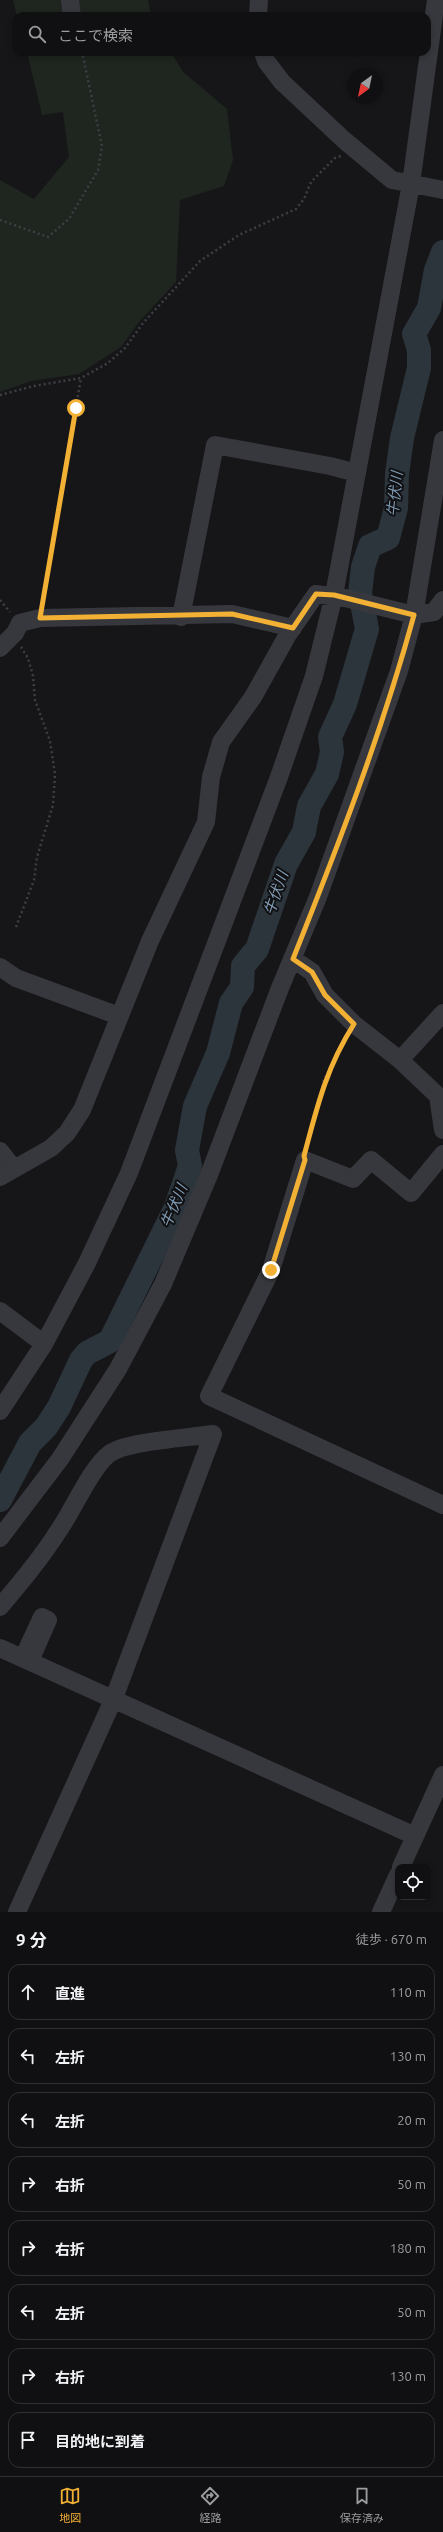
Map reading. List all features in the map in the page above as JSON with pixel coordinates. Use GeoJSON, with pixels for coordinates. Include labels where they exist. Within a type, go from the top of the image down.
{"type":"FeatureCollection","features":[{"type":"Feature","properties":{"kind":"street"},"geometry":{"type":"LineString","coordinates":[[70,0],[72,12]]}},
{"type":"Feature","properties":{"kind":"street"},"geometry":{"type":"LineString","coordinates":[[258,12],[259,0]]}},
{"type":"Feature","properties":{"kind":"street"},"geometry":{"type":"LineString","coordinates":[[431,49],[436,0]]}},
{"type":"Feature","properties":{"kind":"street"},"geometry":{"type":"LineString","coordinates":[[264,56],[266,61],[282,82],[357,151],[392,180],[443,190]]}},
{"type":"Feature","properties":{"kind":"street"},"geometry":{"type":"LineString","coordinates":[[0,1411],[44,1344],[87,1263],[129,1173],[279,777],[340,596],[357,474],[417,185],[430,56]]}},
{"type":"Feature","properties":{"kind":"street"},"geometry":{"type":"LineString","coordinates":[[0,1538],[60,1459],[140,1331],[163,1284],[209,1175],[350,810],[398,671],[408,613],[443,440]]}},
{"type":"Feature","properties":{"kind":"street"},"geometry":{"type":"LineString","coordinates":[[181,617],[215,444],[330,466],[357,474]]}},
{"type":"Feature","properties":{"kind":"street"},"geometry":{"type":"LineString","coordinates":[[0,1151],[4,1174],[51,1148],[67,1133],[82,1110],[150,941],[206,822],[211,777],[221,742],[253,696],[293,628],[316,594],[340,596],[408,613],[434,612],[443,600]]}},
{"type":"Feature","properties":{"kind":"street"},"geometry":{"type":"LineString","coordinates":[[0,648],[15,633],[20,623],[40,618],[181,617],[232,614],[293,628]]}},
{"type":"Feature","properties":{"kind":"street"},"geometry":{"type":"LineString","coordinates":[[293,959],[312,972],[325,995],[354,1024],[400,1060],[438,1096],[443,1130]]}},
{"type":"Feature","properties":{"kind":"street"},"geometry":{"type":"LineString","coordinates":[[0,967],[16,978],[119,1016]]}},
{"type":"Feature","properties":{"kind":"street"},"geometry":{"type":"LineString","coordinates":[[400,1060],[443,1014]]}},
{"type":"Feature","properties":{"kind":"street"},"geometry":{"type":"LineString","coordinates":[[443,1154],[411,1193],[370,1160],[353,1179],[305,1160],[271,1270],[209,1396],[443,1505]]}},
{"type":"Feature","properties":{"kind":"street"},"geometry":{"type":"LineString","coordinates":[[0,1311],[44,1344]]}},
{"type":"Feature","properties":{"kind":"street"},"geometry":{"type":"LineString","coordinates":[[0,1607],[24,1579],[59,1530],[100,1464],[109,1454],[119,1449],[140,1444],[213,1434],[114,1698],[17,1912]]}},
{"type":"Feature","properties":{"kind":"street"},"geometry":{"type":"LineString","coordinates":[[0,1648],[114,1698],[415,1836]]}},
{"type":"Feature","properties":{"kind":"street"},"geometry":{"type":"LineString","coordinates":[[402,1864],[443,1776]]}},
{"type":"Feature","properties":{"kind":"street"},"geometry":{"type":"LineString","coordinates":[[381,1912],[395,1882]]}},
{"type":"Feature","properties":{"kind":"path"},"geometry":{"type":"LineString","coordinates":[[0,220],[48,237],[69,219],[98,170],[102,146],[83,56]]}},
{"type":"Feature","properties":{"kind":"path"},"geometry":{"type":"LineString","coordinates":[[0,395],[34,386],[81,378],[108,363],[125,348],[143,323],[200,261],[239,235],[296,209],[304,199],[311,182],[336,158],[357,151]]}},
{"type":"Feature","properties":{"kind":"path"},"geometry":{"type":"LineString","coordinates":[[40,618],[81,378]]}},
{"type":"Feature","properties":{"kind":"path"},"geometry":{"type":"LineString","coordinates":[[15,633],[29,664],[35,700],[50,741],[55,774],[53,805],[37,857],[34,880],[16,927]]}},
{"type":"Feature","properties":{"kind":"path"},"geometry":{"type":"LineString","coordinates":[[305,1160],[304,1156],[324,1080],[339,1046],[354,1024]]}},
{"type":"Feature","properties":{"kind":"shaded area"},"geometry":{"type":"Polygon","coordinates":[[[13,0],[148,0],[150,12],[16,12],[13,0]]]}},
{"type":"Feature","properties":{"kind":"shaded area"},"geometry":{"type":"Polygon","coordinates":[[[28,56],[173,56],[183,72],[227,109],[233,160],[224,186],[180,200],[176,282],[139,322],[121,347],[79,374],[31,381],[0,392],[0,180],[34,199],[69,157],[63,112],[42,115],[28,56]]]}},
{"type":"Feature","properties":{"kind":"waterway","name":"牛伏川"},"geometry":{"type":"LineString","coordinates":[[0,1500],[30,1443],[46,1427],[59,1407],[81,1360],[87,1353],[110,1341],[176,1207],[190,1166],[187,1150],[195,1106],[218,1053],[231,1003],[242,987],[243,966],[257,949],[286,864],[304,832],[309,806],[327,774],[332,752],[330,737],[345,704],[367,629],[360,593],[363,567],[370,546],[388,538],[396,508],[397,474],[402,438],[419,368],[419,350],[414,334],[429,308],[436,270],[443,252]]}},
{"type":"Feature","properties":{"kind":"route"},"geometry":{"type":"LineString","coordinates":[[76,408],[40,618],[181,617],[203,614],[232,614],[293,628],[316,594],[334,595],[403,611],[414,615],[398,671],[350,810],[293,959],[312,972],[325,995],[354,1024],[339,1046],[324,1080],[304,1156],[305,1160],[271,1270]]}}]}
